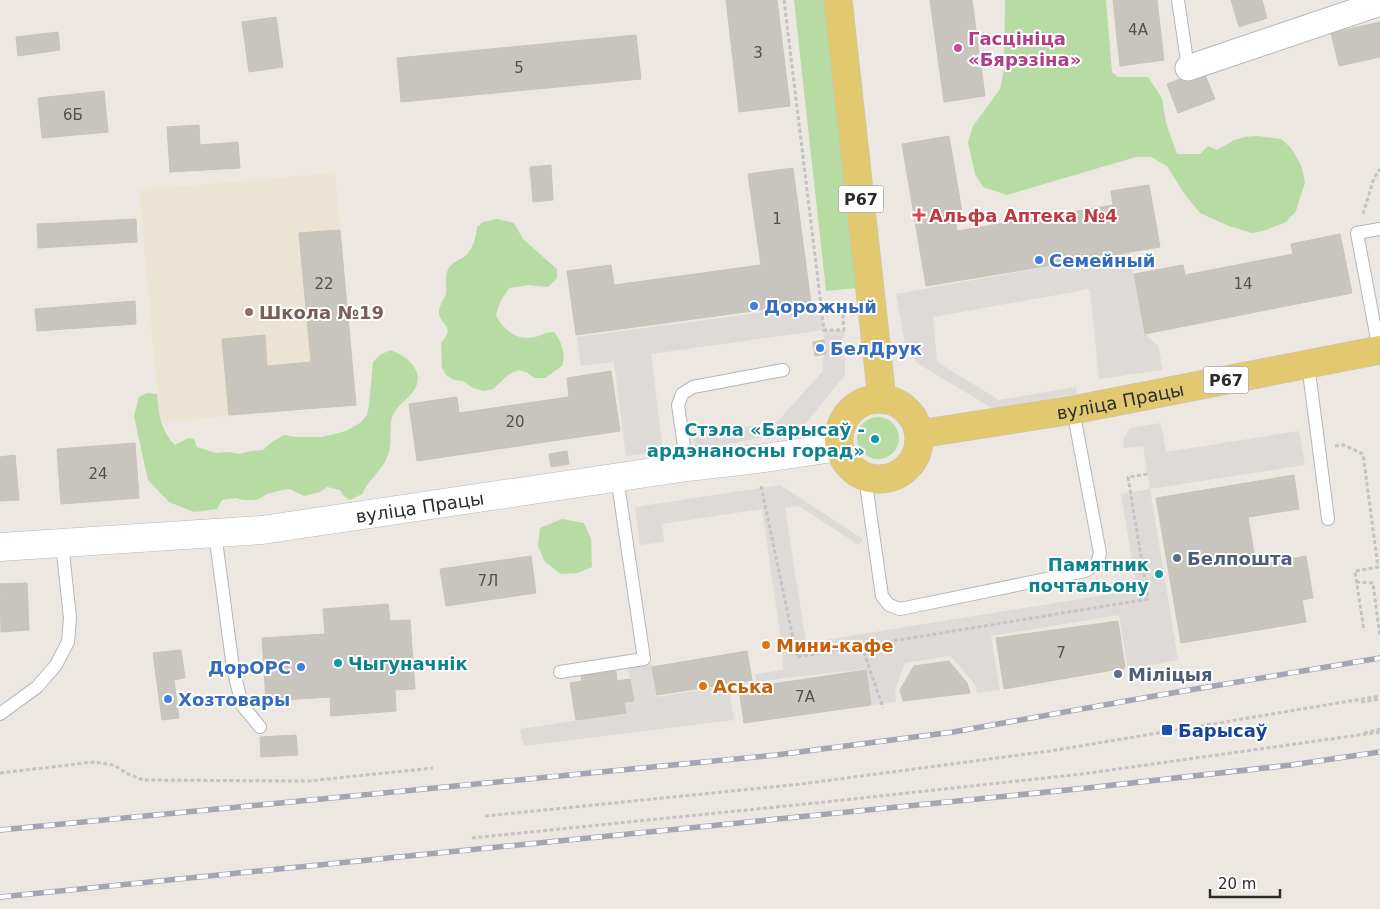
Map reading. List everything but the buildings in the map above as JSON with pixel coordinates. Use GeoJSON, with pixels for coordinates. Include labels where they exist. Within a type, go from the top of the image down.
{"type":"FeatureCollection","features":[{"type":"Feature","properties":{"kind":"main road","name":"Р67"},"geometry":{"type":"LineString","coordinates":[[838,0],[882,399]]}},
{"type":"Feature","properties":{"kind":"main road","name":"вуліца Працы"},"geometry":{"type":"LineString","coordinates":[[919,434],[1073,410],[1379,350]]}},
{"type":"Feature","properties":{"kind":"main road"},"geometry":{"type":"LineString","coordinates":[[874,399],[882,399],[898,404],[908,411],[915,422],[919,434],[918,447],[913,460],[904,470],[892,477],[879,479],[865,477],[854,470],[845,460],[840,447],[839,433],[843,420],[851,410],[861,403],[874,399]]}},
{"type":"Feature","properties":{"kind":"main road","name":"вуліца Працы"},"geometry":{"type":"LineString","coordinates":[[0,547],[262,530],[617,477],[840,447]]}},
{"type":"Feature","properties":{"kind":"street"},"geometry":{"type":"LineString","coordinates":[[1188,68],[1380,2]]}},
{"type":"Feature","properties":{"kind":"lane"},"geometry":{"type":"LineString","coordinates":[[1178,0],[1188,68]]}},
{"type":"Feature","properties":{"kind":"lane"},"geometry":{"type":"LineString","coordinates":[[1379,350],[1357,233],[1380,229]]}},
{"type":"Feature","properties":{"kind":"lane"},"geometry":{"type":"LineString","coordinates":[[1308,364],[1328,519]]}},
{"type":"Feature","properties":{"kind":"lane"},"geometry":{"type":"LineString","coordinates":[[687,467],[678,405],[682,394],[693,388],[783,370]]}},
{"type":"Feature","properties":{"kind":"lane"},"geometry":{"type":"LineString","coordinates":[[865,477],[882,596],[889,605],[900,609],[1085,571],[1097,564],[1100,553],[1073,410]]}},
{"type":"Feature","properties":{"kind":"lane"},"geometry":{"type":"LineString","coordinates":[[560,672],[644,659],[617,477]]}},
{"type":"Feature","properties":{"kind":"lane"},"geometry":{"type":"LineString","coordinates":[[215,533],[233,668],[242,705],[260,727]]}},
{"type":"Feature","properties":{"kind":"lane"},"geometry":{"type":"LineString","coordinates":[[0,714],[37,687],[56,665],[68,642],[70,618],[62,543]]}},
{"type":"Feature","properties":{"kind":"path"},"geometry":{"type":"LineString","coordinates":[[784,0],[824,330],[844,330],[842,302]]}},
{"type":"Feature","properties":{"kind":"path"},"geometry":{"type":"LineString","coordinates":[[1357,233],[1374,178],[1380,168]]}},
{"type":"Feature","properties":{"kind":"path"},"geometry":{"type":"LineString","coordinates":[[1320,447],[1344,445],[1363,454],[1378,567],[1355,571],[1364,631]]}},
{"type":"Feature","properties":{"kind":"path"},"geometry":{"type":"LineString","coordinates":[[761,486],[797,657],[862,646],[883,708]]}},
{"type":"Feature","properties":{"kind":"path"},"geometry":{"type":"LineString","coordinates":[[1356,582],[1373,583],[1380,637]]}},
{"type":"Feature","properties":{"kind":"path"},"geometry":{"type":"LineString","coordinates":[[485,816],[801,784],[1050,751],[1380,698]]}},
{"type":"Feature","properties":{"kind":"path"},"geometry":{"type":"LineString","coordinates":[[472,838],[1082,774],[1344,738],[1380,730]]}},
{"type":"Feature","properties":{"kind":"path"},"geometry":{"type":"LineString","coordinates":[[0,773],[93,762],[114,765],[128,774],[143,780],[308,781],[433,768]]}},
{"type":"Feature","properties":{"kind":"shaded area","name":"Школа №19"},"geometry":{"type":"Polygon","coordinates":[[[335,173],[356,405],[160,422],[139,190],[335,173]]]}},
{"type":"Feature","properties":{"kind":"shaded area"},"geometry":{"type":"Polygon","coordinates":[[[1129,252],[1145,334],[1158,346],[1163,370],[1099,379],[1090,289],[933,317],[937,362],[999,400],[1076,387],[1077,394],[992,408],[917,363],[906,349],[896,294],[1129,252]]]}},
{"type":"Feature","properties":{"kind":"shaded area"},"geometry":{"type":"Polygon","coordinates":[[[820,305],[824,330],[844,330],[845,375],[801,429],[695,450],[693,435],[777,422],[823,371],[822,359],[826,354],[823,330],[651,354],[663,451],[626,456],[614,362],[581,366],[577,337],[820,305]]]}},
{"type":"Feature","properties":{"kind":"shaded area"},"geometry":{"type":"Polygon","coordinates":[[[1161,423],[1166,452],[1299,431],[1305,465],[1150,489],[1143,446],[1124,448],[1123,439],[1130,428],[1161,423]]]}},
{"type":"Feature","properties":{"kind":"shaded area"},"geometry":{"type":"Polygon","coordinates":[[[780,485],[863,539],[859,545],[799,506],[785,508],[806,643],[1137,590],[1121,494],[1150,489],[1178,660],[1128,669],[1119,615],[991,636],[1000,690],[977,693],[976,686],[951,656],[905,663],[895,689],[896,702],[871,705],[866,669],[784,678],[729,687],[734,720],[524,746],[520,729],[626,713],[624,702],[634,701],[628,668],[652,664],[657,697],[756,681],[755,674],[783,670],[782,647],[762,509],[662,524],[664,542],[640,545],[635,507],[780,485]]]}},
{"type":"Feature","properties":{"kind":"green space"},"geometry":{"type":"Polygon","coordinates":[[[794,0],[824,0],[857,288],[826,291],[794,0]]]}},
{"type":"Feature","properties":{"kind":"green space"},"geometry":{"type":"Polygon","coordinates":[[[1005,0],[1106,0],[1112,72],[1118,77],[1148,77],[1162,98],[1166,123],[1177,154],[1200,154],[1208,146],[1217,150],[1234,140],[1245,137],[1257,136],[1281,139],[1291,148],[1301,165],[1305,182],[1296,211],[1286,222],[1263,231],[1252,233],[1229,226],[1200,213],[1183,192],[1167,166],[1151,157],[1136,157],[1007,195],[983,187],[975,174],[968,142],[973,126],[1000,89],[1004,70],[1005,0]]]}},
{"type":"Feature","properties":{"kind":"green space"},"geometry":{"type":"Polygon","coordinates":[[[497,219],[514,223],[523,239],[557,269],[557,278],[548,287],[529,285],[509,288],[501,300],[496,315],[502,325],[512,333],[523,338],[554,332],[561,344],[564,357],[562,366],[545,378],[534,378],[528,373],[519,370],[509,374],[493,389],[483,391],[471,387],[463,381],[454,380],[446,375],[442,368],[441,343],[446,337],[447,329],[439,312],[446,294],[446,280],[449,267],[465,256],[470,250],[477,227],[483,222],[497,219]]]}},
{"type":"Feature","properties":{"kind":"green space"},"geometry":{"type":"Polygon","coordinates":[[[390,350],[403,356],[414,366],[418,379],[412,393],[398,407],[392,417],[390,448],[387,458],[362,494],[350,500],[340,490],[327,487],[320,492],[304,496],[290,489],[267,494],[257,500],[236,498],[222,500],[217,509],[194,512],[169,502],[148,480],[134,416],[139,397],[147,393],[157,394],[163,428],[175,445],[188,438],[194,439],[197,447],[216,453],[229,452],[239,454],[263,450],[273,441],[284,435],[322,437],[346,431],[360,423],[367,415],[369,406],[373,362],[380,355],[390,350]]]}},
{"type":"Feature","properties":{"kind":"green space"},"geometry":{"type":"Polygon","coordinates":[[[874,417],[882,417],[893,423],[899,438],[893,453],[882,459],[874,459],[863,453],[857,442],[857,434],[863,423],[874,417]]]}},
{"type":"Feature","properties":{"kind":"green space"},"geometry":{"type":"Polygon","coordinates":[[[562,519],[584,523],[591,539],[592,567],[578,573],[561,574],[545,562],[538,546],[540,528],[562,519]]]}},
{"type":"Feature","properties":{"kind":"railway"},"geometry":{"type":"LineString","coordinates":[[0,830],[776,755],[953,732],[1380,658]]}},
{"type":"Feature","properties":{"kind":"railway"},"geometry":{"type":"LineString","coordinates":[[0,897],[1087,788],[1291,765],[1380,752]]}},
{"type":"Feature","properties":{"kind":"place","name":"Гасцініца «Бярэзіна»"},"geometry":{"type":"Point","coordinates":[958,48]}},
{"type":"Feature","properties":{"kind":"place","name":"Альфа Аптека №4"},"geometry":{"type":"Point","coordinates":[919,215]}},
{"type":"Feature","properties":{"kind":"place","name":"Семейный"},"geometry":{"type":"Point","coordinates":[1039,260]}},
{"type":"Feature","properties":{"kind":"place","name":"Дорожный"},"geometry":{"type":"Point","coordinates":[754,306]}},
{"type":"Feature","properties":{"kind":"place","name":"Школа №19"},"geometry":{"type":"Point","coordinates":[249,312]}},
{"type":"Feature","properties":{"kind":"place","name":"БелДрук"},"geometry":{"type":"Point","coordinates":[820,348]}},
{"type":"Feature","properties":{"kind":"place","name":"Стэла «Барысаў - ардэнаносны горад»"},"geometry":{"type":"Point","coordinates":[875,439]}},
{"type":"Feature","properties":{"kind":"place","name":"Белпошта"},"geometry":{"type":"Point","coordinates":[1177,558]}},
{"type":"Feature","properties":{"kind":"place","name":"Памятник почтальону"},"geometry":{"type":"Point","coordinates":[1159,574]}},
{"type":"Feature","properties":{"kind":"place","name":"Мини-кафе"},"geometry":{"type":"Point","coordinates":[766,645]}},
{"type":"Feature","properties":{"kind":"place","name":"Чыгуначнік"},"geometry":{"type":"Point","coordinates":[338,663]}},
{"type":"Feature","properties":{"kind":"place","name":"ДорОРС"},"geometry":{"type":"Point","coordinates":[301,667]}},
{"type":"Feature","properties":{"kind":"place","name":"Міліцыя"},"geometry":{"type":"Point","coordinates":[1118,674]}},
{"type":"Feature","properties":{"kind":"place","name":"Аська"},"geometry":{"type":"Point","coordinates":[703,686]}},
{"type":"Feature","properties":{"kind":"place","name":"Хозтовары"},"geometry":{"type":"Point","coordinates":[168,699]}},
{"type":"Feature","properties":{"kind":"place","name":"Барысаў"},"geometry":{"type":"Point","coordinates":[1167,730]}}]}
